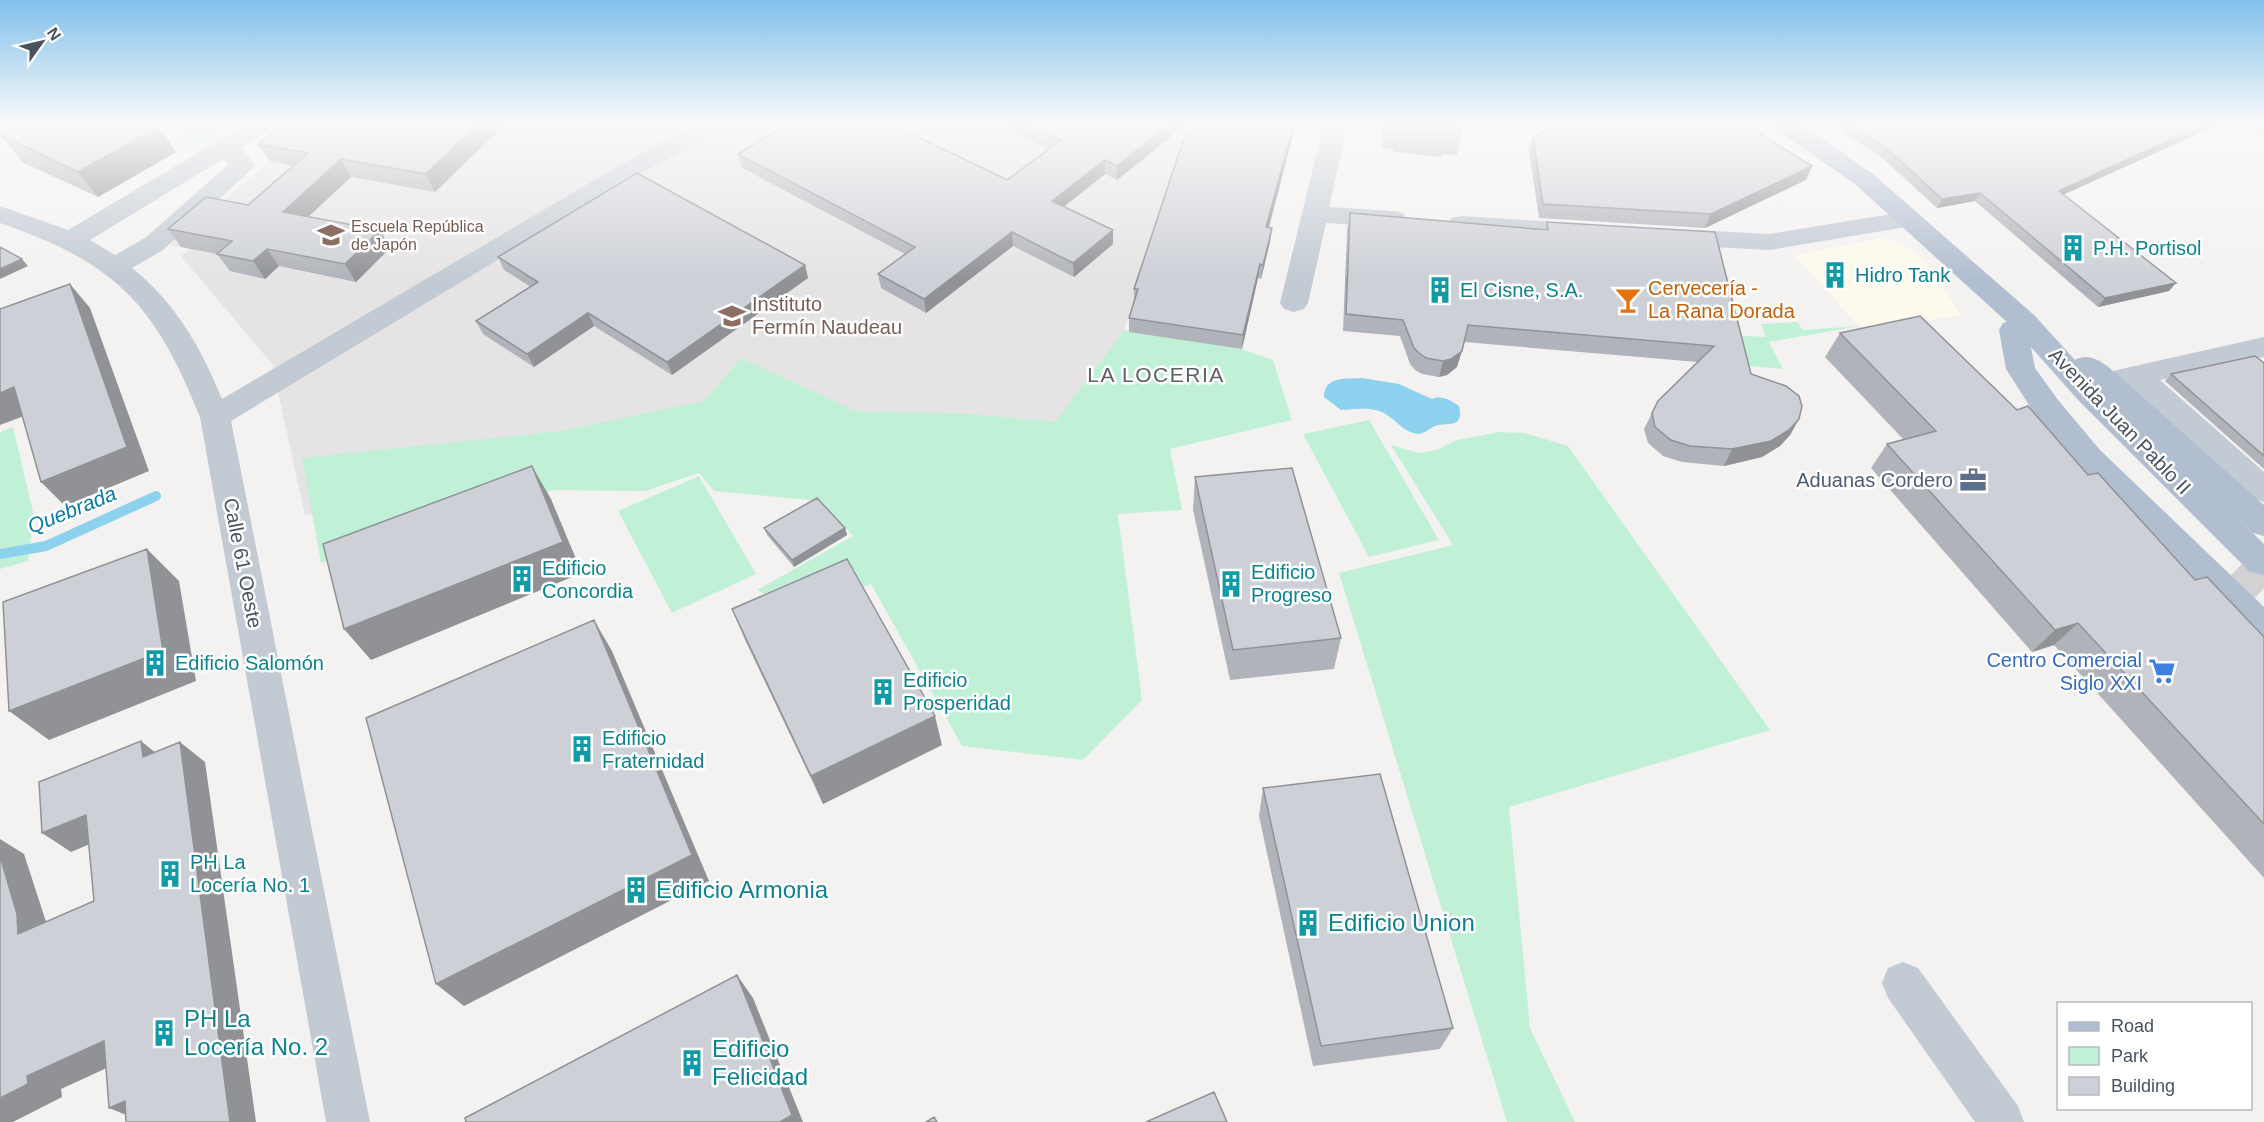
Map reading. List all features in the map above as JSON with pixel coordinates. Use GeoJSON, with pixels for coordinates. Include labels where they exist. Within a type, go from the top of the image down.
{"type":"FeatureCollection","features":[{"type":"Feature","properties":{"kind":"main road","name":"Avenida Juan Pablo II"},"geometry":{"type":"LineString","coordinates":[[1859,175],[1978,280],[2019,327],[2104,434],[2249,566]]}},
{"type":"Feature","properties":{"kind":"main road"},"geometry":{"type":"LineString","coordinates":[[2264,524],[2122,378],[2019,327],[2021,369],[2046,408],[2089,458],[2264,629]]}},
{"type":"Feature","properties":{"kind":"street"},"geometry":{"type":"LineString","coordinates":[[72,239],[178,175]]}},
{"type":"Feature","properties":{"kind":"street"},"geometry":{"type":"LineString","coordinates":[[116,266],[154,244],[230,175]]}},
{"type":"Feature","properties":{"kind":"street"},"geometry":{"type":"LineString","coordinates":[[215,417],[620,175]]}},
{"type":"Feature","properties":{"kind":"street"},"geometry":{"type":"LineString","coordinates":[[1294,303],[1324,175]]}},
{"type":"Feature","properties":{"kind":"street","name":"Calle 61 Oeste"},"geometry":{"type":"LineString","coordinates":[[0,214],[72,239],[116,266],[155,302],[200,374],[215,417],[348,1122]]}},
{"type":"Feature","properties":{"kind":"street"},"geometry":{"type":"LineString","coordinates":[[1316,214],[1609,233]]}},
{"type":"Feature","properties":{"kind":"street"},"geometry":{"type":"LineString","coordinates":[[1643,235],[1769,243],[1909,219]]}},
{"type":"Feature","properties":{"kind":"street"},"geometry":{"type":"LineString","coordinates":[[2122,378],[2264,347]]}},
{"type":"Feature","properties":{"kind":"street"},"geometry":{"type":"LineString","coordinates":[[2122,378],[2264,490]]}},
{"type":"Feature","properties":{"kind":"street"},"geometry":{"type":"LineString","coordinates":[[1903,983],[2002,1122]]}},
{"type":"Feature","properties":{"kind":"shaded area","name":"Instituto Fermín Naudeau"},"geometry":{"type":"Polygon","coordinates":[[[253,175],[1176,175],[1124,330],[1056,422],[708,467],[645,491],[380,488],[305,516],[272,364],[181,256],[190,249],[170,245],[253,175]]]}},
{"type":"Feature","properties":{"kind":"shaded area"},"geometry":{"type":"Polygon","coordinates":[[[1881,238],[1899,242],[1917,253],[1931,268],[1961,315],[1892,327],[1859,326],[1795,255],[1881,238]]]}},
{"type":"Feature","properties":{"kind":"green space"},"geometry":{"type":"Polygon","coordinates":[[[1797,322],[1803,330],[1859,326],[1769,342],[1783,369],[1675,360],[1673,343],[1729,335],[1766,337],[1761,324],[1797,322]]]}},
{"type":"Feature","properties":{"kind":"green space"},"geometry":{"type":"Polygon","coordinates":[[[1124,330],[1242,349],[1273,360],[1292,420],[1170,449],[1182,510],[1118,514],[1142,700],[1083,760],[962,746],[871,584],[797,611],[757,590],[853,536],[820,501],[714,491],[699,473],[645,491],[554,490],[321,563],[302,458],[561,431],[704,401],[741,358],[856,411],[968,414],[1055,422],[1124,330]]]}},
{"type":"Feature","properties":{"kind":"green space"},"geometry":{"type":"Polygon","coordinates":[[[1369,420],[1439,540],[1369,557],[1303,434],[1369,420]]]}},
{"type":"Feature","properties":{"kind":"green space"},"geometry":{"type":"Polygon","coordinates":[[[13,427],[34,516],[28,561],[0,569],[0,432],[13,427]]]}},
{"type":"Feature","properties":{"kind":"green space"},"geometry":{"type":"Polygon","coordinates":[[[1500,432],[1525,433],[1568,446],[1770,730],[1509,807],[1530,1028],[1575,1122],[1507,1122],[1339,573],[1453,545],[1391,445],[1419,453],[1436,450],[1457,440],[1500,432]]]}},
{"type":"Feature","properties":{"kind":"green space"},"geometry":{"type":"Polygon","coordinates":[[[699,476],[756,574],[672,613],[618,511],[699,476]]]}},
{"type":"Feature","properties":{"kind":"water"},"geometry":{"type":"Polygon","coordinates":[[[1362,378],[1399,384],[1432,399],[1446,399],[1459,406],[1460,418],[1455,423],[1436,426],[1419,434],[1405,429],[1392,418],[1377,410],[1341,410],[1324,397],[1325,390],[1332,382],[1362,378]]]}},
{"type":"Feature","properties":{"kind":"building"},"geometry":{"type":"Polygon","coordinates":[[[282,175],[323,175],[283,212],[380,230],[345,264],[267,249],[253,261],[217,254],[232,241],[168,229],[206,197],[248,205],[282,175]]]}},
{"type":"Feature","properties":{"kind":"building"},"geometry":{"type":"Polygon","coordinates":[[[633,175],[641,175],[805,265],[667,362],[588,313],[527,354],[476,321],[538,282],[498,257],[633,175]]]}},
{"type":"Feature","properties":{"kind":"building"},"geometry":{"type":"Polygon","coordinates":[[[779,175],[997,175],[1007,180],[1013,175],[1085,175],[1052,201],[1113,230],[1073,263],[1012,232],[924,299],[878,274],[915,247],[779,175]]]}},
{"type":"Feature","properties":{"kind":"building"},"geometry":{"type":"Polygon","coordinates":[[[1172,175],[1280,175],[1266,227],[1272,228],[1263,265],[1260,264],[1243,335],[1129,318],[1138,289],[1134,289],[1172,175]]]}},
{"type":"Feature","properties":{"kind":"building"},"geometry":{"type":"Polygon","coordinates":[[[1539,175],[1792,175],[1711,214],[1543,204],[1539,175]]]}},
{"type":"Feature","properties":{"kind":"building"},"geometry":{"type":"Polygon","coordinates":[[[1916,175],[2093,175],[2059,191],[2176,283],[2105,298],[1980,193],[1942,199],[1916,175]]]}},
{"type":"Feature","properties":{"kind":"building"},"geometry":{"type":"Polygon","coordinates":[[[1350,213],[1548,230],[1547,222],[1715,232],[1751,374],[1786,386],[1799,396],[1802,406],[1799,419],[1789,430],[1771,441],[1732,449],[1690,446],[1671,440],[1655,427],[1652,413],[1658,401],[1714,346],[1468,325],[1462,351],[1451,359],[1443,361],[1426,358],[1414,348],[1403,320],[1346,314],[1350,213]]]}},
{"type":"Feature","properties":{"kind":"building"},"geometry":{"type":"Polygon","coordinates":[[[0,247],[22,259],[0,269],[0,247]]]}},
{"type":"Feature","properties":{"kind":"building"},"geometry":{"type":"Polygon","coordinates":[[[70,284],[127,447],[41,482],[14,387],[0,393],[0,309],[70,284]]]}},
{"type":"Feature","properties":{"kind":"building","name":"Centro Comercial Siglo XXI"},"geometry":{"type":"Polygon","coordinates":[[[1920,316],[2017,410],[2028,406],[2088,475],[2098,473],[2195,580],[2207,577],[2264,637],[2264,824],[2078,623],[2055,630],[1887,444],[1936,431],[1840,333],[1920,316]]]}},
{"type":"Feature","properties":{"kind":"building"},"geometry":{"type":"Polygon","coordinates":[[[2255,356],[2264,363],[2264,456],[2171,374],[2255,356]]]}},
{"type":"Feature","properties":{"kind":"building"},"geometry":{"type":"Polygon","coordinates":[[[532,466],[563,542],[344,629],[323,544],[532,466]]]}},
{"type":"Feature","properties":{"kind":"building","name":"Edificio Progreso"},"geometry":{"type":"Polygon","coordinates":[[[1292,468],[1341,638],[1233,650],[1195,477],[1292,468]]]}},
{"type":"Feature","properties":{"kind":"building"},"geometry":{"type":"Polygon","coordinates":[[[817,498],[845,528],[792,560],[764,528],[817,498]]]}},
{"type":"Feature","properties":{"kind":"building"},"geometry":{"type":"Polygon","coordinates":[[[147,549],[163,651],[9,711],[3,602],[147,549]]]}},
{"type":"Feature","properties":{"kind":"building","name":"Edificio Prosperidad"},"geometry":{"type":"Polygon","coordinates":[[[847,559],[935,716],[811,776],[732,609],[847,559]]]}},
{"type":"Feature","properties":{"kind":"building"},"geometry":{"type":"Polygon","coordinates":[[[594,620],[692,855],[436,984],[366,718],[594,620]]]}},
{"type":"Feature","properties":{"kind":"building"},"geometry":{"type":"Polygon","coordinates":[[[141,741],[143,757],[180,742],[230,1122],[126,1122],[125,1101],[109,1108],[104,1041],[27,1076],[28,1084],[0,1098],[0,856],[17,914],[18,934],[94,901],[86,815],[42,833],[39,782],[141,741]]]}},
{"type":"Feature","properties":{"kind":"building","name":"Edificio Union"},"geometry":{"type":"Polygon","coordinates":[[[1380,774],[1453,1028],[1321,1046],[1263,788],[1380,774]]]}},
{"type":"Feature","properties":{"kind":"building"},"geometry":{"type":"Polygon","coordinates":[[[737,975],[792,1115],[780,1122],[466,1122],[465,1118],[737,975]]]}},
{"type":"Feature","properties":{"kind":"building"},"geometry":{"type":"Polygon","coordinates":[[[1214,1092],[1227,1122],[1146,1122],[1214,1092]]]}},
{"type":"Feature","properties":{"kind":"building"},"geometry":{"type":"Polygon","coordinates":[[[934,1117],[937,1122],[926,1122],[934,1117]]]}},
{"type":"Feature","properties":{"kind":"waterway","name":"Quebrada"},"geometry":{"type":"LineString","coordinates":[[0,554],[46,546],[156,496]]}},
{"type":"Feature","properties":{"kind":"tunnel"},"geometry":{"type":"LineString","coordinates":[[2237,569],[2264,595]]}},
{"type":"Feature","properties":{"kind":"place","name":"Escuela República de Japón"},"geometry":{"type":"Point","coordinates":[331,235]}},
{"type":"Feature","properties":{"kind":"place","name":"P.H. Portisol"},"geometry":{"type":"Point","coordinates":[2073,248]}},
{"type":"Feature","properties":{"kind":"place","name":"Hidro Tank"},"geometry":{"type":"Point","coordinates":[1835,275]}},
{"type":"Feature","properties":{"kind":"place","name":"El Cisne, S.A."},"geometry":{"type":"Point","coordinates":[1440,290]}},
{"type":"Feature","properties":{"kind":"place","name":"Cervecería - La Rana Dorada"},"geometry":{"type":"Point","coordinates":[1628,300]}},
{"type":"Feature","properties":{"kind":"place","name":"Instituto Fermín Naudeau"},"geometry":{"type":"Point","coordinates":[732,316]}},
{"type":"Feature","properties":{"kind":"place","name":"Aduanas Cordero"},"geometry":{"type":"Point","coordinates":[1973,480]}},
{"type":"Feature","properties":{"kind":"place","name":"Edificio Concordia"},"geometry":{"type":"Point","coordinates":[522,579]}},
{"type":"Feature","properties":{"kind":"place","name":"Edificio Progreso"},"geometry":{"type":"Point","coordinates":[1231,584]}},
{"type":"Feature","properties":{"kind":"place","name":"Edificio Salomón"},"geometry":{"type":"Point","coordinates":[155,663]}},
{"type":"Feature","properties":{"kind":"place","name":"Centro Comercial Siglo XXI"},"geometry":{"type":"Point","coordinates":[2162,671]}},
{"type":"Feature","properties":{"kind":"place","name":"Edificio Prosperidad"},"geometry":{"type":"Point","coordinates":[883,692]}},
{"type":"Feature","properties":{"kind":"place","name":"Edificio Fraternidad"},"geometry":{"type":"Point","coordinates":[582,749]}},
{"type":"Feature","properties":{"kind":"place","name":"PH La Locería No. 1"},"geometry":{"type":"Point","coordinates":[170,874]}},
{"type":"Feature","properties":{"kind":"place","name":"Edificio Armonia"},"geometry":{"type":"Point","coordinates":[636,890]}},
{"type":"Feature","properties":{"kind":"place","name":"Edificio Union"},"geometry":{"type":"Point","coordinates":[1308,923]}},
{"type":"Feature","properties":{"kind":"place","name":"PH La Locería No. 2"},"geometry":{"type":"Point","coordinates":[164,1033]}},
{"type":"Feature","properties":{"kind":"place","name":"Edificio Felicidad"},"geometry":{"type":"Point","coordinates":[692,1063]}},
{"type":"Feature","properties":{"kind":"district","name":"LA LOCERIA"},"geometry":{"type":"Point","coordinates":[1156,375]}}]}
